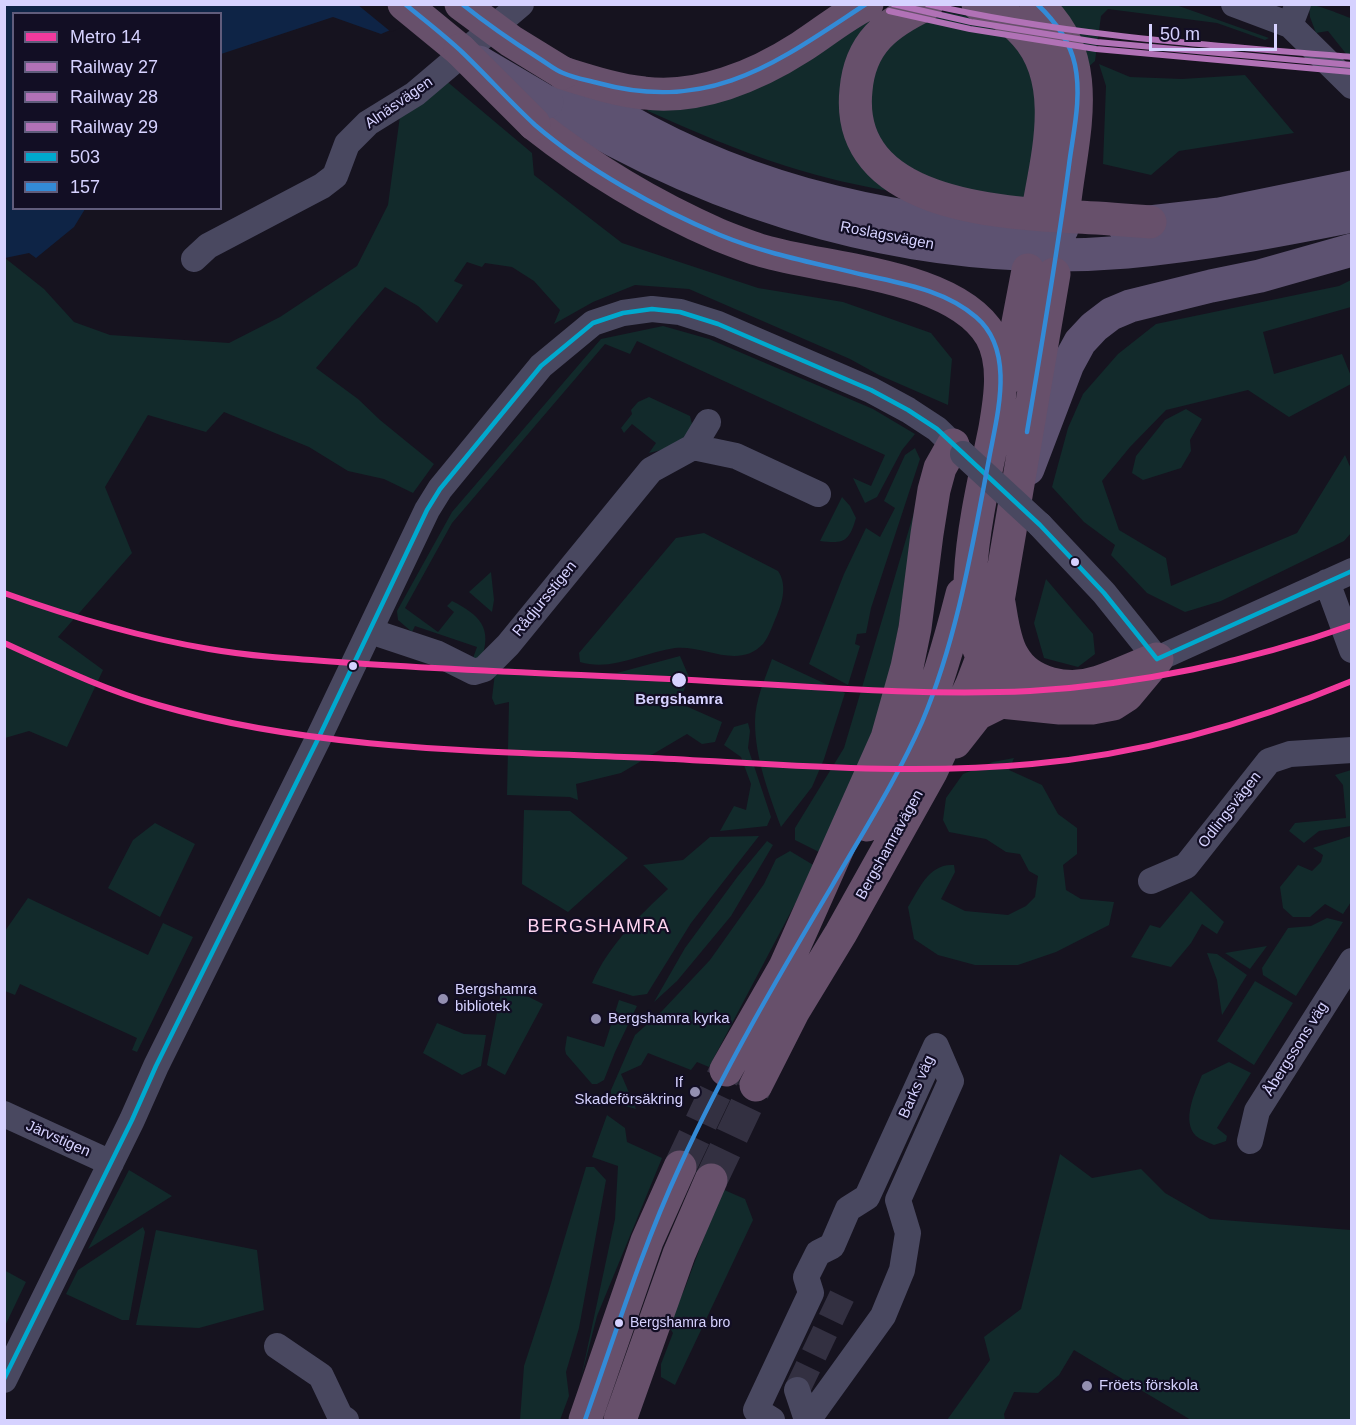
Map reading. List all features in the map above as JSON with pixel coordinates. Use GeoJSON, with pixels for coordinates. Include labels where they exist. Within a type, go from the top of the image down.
{"type":"FeatureCollection","features":[{"type":"Feature","properties":{"kind":"highway"},"geometry":{"type":"LineString","coordinates":[[405,4],[541,113],[564,148],[666,210],[720,235],[763,251],[933,291],[961,306],[981,321],[992,338],[999,357],[1000,398],[969,566],[972,628],[975,643],[982,658],[996,676],[1017,691],[1060,708]]}},
{"type":"Feature","properties":{"kind":"highway"},"geometry":{"type":"LineString","coordinates":[[461,4],[511,40],[563,73],[624,90],[646,93],[683,92],[719,85],[755,73],[867,4]]}},
{"type":"Feature","properties":{"kind":"highway"},"geometry":{"type":"LineString","coordinates":[[927,4],[891,24],[878,35],[869,47],[860,67],[856,84],[856,110],[868,149],[878,163],[892,176],[909,186],[962,203],[1024,214],[1150,222]]}},
{"type":"Feature","properties":{"kind":"highway"},"geometry":{"type":"LineString","coordinates":[[978,4],[1003,14],[1017,25],[1031,40],[1047,73],[1051,98],[1052,200],[1076,110],[1077,80],[1075,65],[1061,31],[1036,4]]}},
{"type":"Feature","properties":{"kind":"highway","name":"Bergshamravägen"},"geometry":{"type":"LineString","coordinates":[[756,1085],[793,1012],[841,933],[931,772],[982,658],[998,601],[1027,515],[1041,272],[1015,338],[1000,398]]}},
{"type":"Feature","properties":{"kind":"highway"},"geometry":{"type":"LineString","coordinates":[[726,1070],[785,967],[887,738],[907,667],[915,628],[934,490],[940,468],[958,449]]}},
{"type":"Feature","properties":{"kind":"highway","name":"Bergshamravägen"},"geometry":{"type":"LineString","coordinates":[[785,967],[898,772],[922,721],[939,676],[969,566]]}},
{"type":"Feature","properties":{"kind":"highway"},"geometry":{"type":"LineString","coordinates":[[998,601],[1007,643],[1013,657],[1025,672],[1040,681],[1077,687],[1098,682],[1157,659]]}},
{"type":"Feature","properties":{"kind":"highway"},"geometry":{"type":"LineString","coordinates":[[931,772],[977,714],[1000,702],[1060,708],[1092,708],[1113,704],[1127,695],[1157,659]]}},
{"type":"Feature","properties":{"kind":"highway"},"geometry":{"type":"LineString","coordinates":[[585,1420],[647,1241],[680,1167]]}},
{"type":"Feature","properties":{"kind":"highway"},"geometry":{"type":"LineString","coordinates":[[620,1420],[679,1254],[711,1180]]}},
{"type":"Feature","properties":{"kind":"main road","name":"Roslagsvägen"},"geometry":{"type":"LineString","coordinates":[[563,73],[620,117],[730,169],[814,197],[904,217],[1006,228],[1072,229],[1220,214],[1352,187]]}},
{"type":"Feature","properties":{"kind":"main road","name":"Roslagsvägen"},"geometry":{"type":"LineString","coordinates":[[541,113],[762,206],[807,219],[900,240],[951,247],[1016,253],[1127,252],[1221,241],[1352,216]]}},
{"type":"Feature","properties":{"kind":"main road"},"geometry":{"type":"LineString","coordinates":[[1027,515],[1068,364],[1080,342],[1094,327],[1111,314],[1130,306],[1260,276],[1352,250]]}},
{"type":"Feature","properties":{"kind":"street","name":"Alnäsvägen"},"geometry":{"type":"LineString","coordinates":[[194,259],[208,246],[322,186],[335,176],[347,144],[368,123],[416,94],[521,4]]}},
{"type":"Feature","properties":{"kind":"street"},"geometry":{"type":"LineString","coordinates":[[1234,4],[1294,15],[1352,86]]}},
{"type":"Feature","properties":{"kind":"street"},"geometry":{"type":"LineString","coordinates":[[4,1380],[427,510],[440,489],[541,366],[593,322],[623,313],[652,309],[680,312],[718,324],[871,390],[938,429],[1104,593],[1157,659],[1352,571]]}},
{"type":"Feature","properties":{"kind":"street"},"geometry":{"type":"LineString","coordinates":[[708,422],[693,447],[736,456],[818,494]]}},
{"type":"Feature","properties":{"kind":"street","name":"Rådjursstigen"},"geometry":{"type":"LineString","coordinates":[[369,631],[436,653],[474,672],[484,669],[508,645],[651,470],[693,447]]}},
{"type":"Feature","properties":{"kind":"street"},"geometry":{"type":"LineString","coordinates":[[1327,582],[1352,650]]}},
{"type":"Feature","properties":{"kind":"street","name":"Odlingsvägen"},"geometry":{"type":"LineString","coordinates":[[1151,881],[1186,866],[1269,761],[1290,754],[1352,750]]}},
{"type":"Feature","properties":{"kind":"street","name":"Åbergssons väg"},"geometry":{"type":"LineString","coordinates":[[1250,1141],[1257,1110],[1352,961]]}},
{"type":"Feature","properties":{"kind":"street","name":"Barks väg"},"geometry":{"type":"LineString","coordinates":[[772,1420],[756,1410],[811,1293],[806,1277],[818,1253],[832,1246],[848,1209],[867,1197],[936,1046],[951,1081],[898,1200]]}},
{"type":"Feature","properties":{"kind":"street","name":"Järvstigen"},"geometry":{"type":"LineString","coordinates":[[4,1114],[111,1163]]}},
{"type":"Feature","properties":{"kind":"street"},"geometry":{"type":"LineString","coordinates":[[807,1420],[883,1316],[902,1270],[908,1233],[898,1200],[867,1197]]}},
{"type":"Feature","properties":{"kind":"street"},"geometry":{"type":"LineString","coordinates":[[277,1346],[321,1376],[340,1416],[346,1420]]}},
{"type":"Feature","properties":{"kind":"street"},"geometry":{"type":"LineString","coordinates":[[797,1389],[807,1420]]}},
{"type":"Feature","properties":{"kind":"green space"},"geometry":{"type":"Polygon","coordinates":[[[897,5],[848,79],[899,193],[828,178],[768,160],[648,111],[645,106],[897,5]]]}},
{"type":"Feature","properties":{"kind":"green space"},"geometry":{"type":"Polygon","coordinates":[[[1051,5],[1176,5],[1269,38],[1265,40],[1217,23],[1108,9],[1101,16],[1095,61],[1085,70],[1051,5]]]}},
{"type":"Feature","properties":{"kind":"green space"},"geometry":{"type":"Polygon","coordinates":[[[1309,5],[1351,18],[1351,60],[1328,31],[1316,33],[1310,17],[1309,5]]]}},
{"type":"Feature","properties":{"kind":"green space"},"geometry":{"type":"Polygon","coordinates":[[[945,12],[989,20],[1024,51],[1042,115],[1031,198],[957,192],[887,155],[866,112],[866,92],[885,44],[926,17],[945,12]]]}},
{"type":"Feature","properties":{"kind":"green space"},"geometry":{"type":"Polygon","coordinates":[[[1099,64],[1130,77],[1182,79],[1245,75],[1294,133],[1179,151],[1151,175],[1103,164],[1106,86],[1099,64]]]}},
{"type":"Feature","properties":{"kind":"green space"},"geometry":{"type":"Polygon","coordinates":[[[444,79],[532,153],[534,175],[622,243],[758,288],[843,302],[931,333],[952,359],[948,405],[879,375],[850,359],[689,289],[635,285],[593,302],[554,324],[560,310],[534,281],[512,267],[485,263],[482,267],[467,262],[454,281],[463,285],[437,323],[418,306],[385,287],[316,368],[358,399],[434,464],[413,493],[384,479],[348,471],[309,447],[224,412],[206,432],[148,415],[105,487],[132,553],[58,637],[103,670],[67,747],[29,731],[5,738],[5,258],[44,289],[74,322],[110,335],[229,343],[280,317],[357,266],[388,205],[400,116],[444,79]]]}},
{"type":"Feature","properties":{"kind":"green space"},"geometry":{"type":"Polygon","coordinates":[[[1351,280],[1351,307],[1263,332],[1274,374],[1342,354],[1351,376],[1351,384],[1289,417],[1248,390],[1166,410],[1130,447],[1102,481],[1119,530],[1166,558],[1171,586],[1297,533],[1345,455],[1351,469],[1352,532],[1344,541],[1221,601],[1185,612],[1147,593],[1111,555],[1115,545],[1084,522],[1052,487],[1068,428],[1083,394],[1118,354],[1156,324],[1339,286],[1351,280]]]}},
{"type":"Feature","properties":{"kind":"green space"},"geometry":{"type":"Polygon","coordinates":[[[663,326],[709,339],[873,409],[915,434],[902,450],[877,497],[865,503],[853,478],[871,486],[885,455],[637,341],[630,354],[605,344],[452,523],[405,608],[438,632],[454,612],[447,606],[452,601],[470,612],[477,617],[484,631],[484,649],[481,660],[472,661],[477,647],[415,626],[412,632],[398,620],[397,611],[452,512],[601,339],[663,326]]]}},
{"type":"Feature","properties":{"kind":"green space"},"geometry":{"type":"Polygon","coordinates":[[[649,397],[690,416],[693,428],[690,443],[649,453],[656,443],[632,424],[624,433],[621,428],[632,414],[631,410],[638,402],[649,397]]]}},
{"type":"Feature","properties":{"kind":"green space"},"geometry":{"type":"Polygon","coordinates":[[[1186,409],[1202,419],[1190,440],[1191,451],[1181,468],[1143,480],[1132,473],[1136,456],[1165,420],[1186,409]]]}},
{"type":"Feature","properties":{"kind":"green space"},"geometry":{"type":"Polygon","coordinates":[[[915,448],[920,459],[871,608],[866,633],[857,634],[855,644],[860,646],[848,685],[809,664],[844,574],[866,528],[880,537],[895,508],[884,501],[905,455],[915,448]]]}},
{"type":"Feature","properties":{"kind":"green space"},"geometry":{"type":"Polygon","coordinates":[[[923,482],[884,712],[819,852],[795,840],[795,828],[844,748],[923,482]]]}},
{"type":"Feature","properties":{"kind":"green space"},"geometry":{"type":"Polygon","coordinates":[[[842,497],[856,518],[851,532],[844,540],[820,541],[842,497]]]}},
{"type":"Feature","properties":{"kind":"green space"},"geometry":{"type":"Polygon","coordinates":[[[704,533],[778,571],[781,576],[783,593],[781,604],[763,644],[753,652],[743,655],[721,655],[675,648],[604,665],[580,662],[579,653],[676,538],[704,533]]]}},
{"type":"Feature","properties":{"kind":"green space"},"geometry":{"type":"Polygon","coordinates":[[[491,572],[494,600],[492,612],[469,592],[491,572]]]}},
{"type":"Feature","properties":{"kind":"green space"},"geometry":{"type":"Polygon","coordinates":[[[1046,579],[1093,634],[1095,654],[1078,667],[1044,658],[1034,623],[1046,579]]]}},
{"type":"Feature","properties":{"kind":"green space"},"geometry":{"type":"Polygon","coordinates":[[[680,656],[689,677],[679,703],[722,722],[715,742],[702,744],[687,734],[621,773],[576,784],[578,800],[570,797],[507,795],[509,702],[495,705],[492,698],[495,673],[508,668],[562,674],[617,673],[680,656]]]}},
{"type":"Feature","properties":{"kind":"green space"},"geometry":{"type":"Polygon","coordinates":[[[772,659],[845,693],[824,759],[812,787],[781,827],[757,749],[755,722],[761,690],[772,659]]]}},
{"type":"Feature","properties":{"kind":"green space"},"geometry":{"type":"Polygon","coordinates":[[[748,723],[750,731],[748,748],[771,817],[767,826],[720,831],[734,806],[746,810],[751,784],[741,757],[724,745],[734,727],[748,723]]]}},
{"type":"Feature","properties":{"kind":"green space"},"geometry":{"type":"Polygon","coordinates":[[[1014,758],[1009,770],[1042,785],[1058,814],[1077,828],[1077,854],[1063,865],[1066,890],[1081,899],[1114,902],[1109,925],[1056,952],[1018,965],[975,965],[938,955],[914,939],[908,907],[926,878],[938,868],[954,865],[955,872],[941,899],[965,911],[1008,915],[1026,906],[1035,897],[1038,876],[1029,871],[1020,854],[1006,852],[986,839],[949,832],[943,820],[946,798],[963,774],[993,762],[1014,758]]]}},
{"type":"Feature","properties":{"kind":"green space"},"geometry":{"type":"Polygon","coordinates":[[[1351,770],[1351,826],[1319,831],[1304,843],[1289,831],[1295,823],[1346,818],[1343,785],[1335,775],[1351,770]]]}},
{"type":"Feature","properties":{"kind":"green space"},"geometry":{"type":"Polygon","coordinates":[[[524,810],[570,811],[628,858],[568,912],[522,884],[524,810]]]}},
{"type":"Feature","properties":{"kind":"green space"},"geometry":{"type":"Polygon","coordinates":[[[155,823],[195,844],[160,917],[108,888],[133,840],[155,823]]]}},
{"type":"Feature","properties":{"kind":"green space"},"geometry":{"type":"Polygon","coordinates":[[[759,836],[691,923],[647,994],[633,996],[592,983],[616,944],[635,921],[668,889],[643,865],[683,860],[710,837],[759,836]]]}},
{"type":"Feature","properties":{"kind":"green space"},"geometry":{"type":"Polygon","coordinates":[[[1351,836],[1351,902],[1343,914],[1325,904],[1310,917],[1293,917],[1283,908],[1280,887],[1298,865],[1312,871],[1321,862],[1323,855],[1313,848],[1351,836]]]}},
{"type":"Feature","properties":{"kind":"green space"},"geometry":{"type":"Polygon","coordinates":[[[767,841],[773,845],[731,916],[677,981],[654,1002],[685,948],[767,841]]]}},
{"type":"Feature","properties":{"kind":"green space"},"geometry":{"type":"Polygon","coordinates":[[[790,851],[815,866],[709,1067],[697,1062],[691,1070],[648,1053],[641,1065],[621,1074],[636,1109],[611,1102],[611,1090],[635,1035],[662,1011],[710,960],[764,884],[776,859],[790,851]]]}},
{"type":"Feature","properties":{"kind":"green space"},"geometry":{"type":"Polygon","coordinates":[[[1191,891],[1224,922],[1217,934],[1202,924],[1191,943],[1171,967],[1131,957],[1150,925],[1160,928],[1191,891]]]}},
{"type":"Feature","properties":{"kind":"green space"},"geometry":{"type":"Polygon","coordinates":[[[28,898],[148,955],[163,923],[193,937],[137,1052],[132,1050],[137,1038],[20,984],[15,995],[5,991],[5,931],[28,898]]]}},
{"type":"Feature","properties":{"kind":"green space"},"geometry":{"type":"Polygon","coordinates":[[[1327,918],[1343,922],[1296,996],[1263,975],[1262,968],[1288,928],[1311,926],[1327,918]]]}},
{"type":"Feature","properties":{"kind":"green space"},"geometry":{"type":"Polygon","coordinates":[[[1267,946],[1250,969],[1225,953],[1267,946]]]}},
{"type":"Feature","properties":{"kind":"green space"},"geometry":{"type":"Polygon","coordinates":[[[1207,953],[1217,954],[1247,975],[1222,1015],[1217,980],[1207,953]]]}},
{"type":"Feature","properties":{"kind":"green space"},"geometry":{"type":"Polygon","coordinates":[[[1255,981],[1293,1003],[1254,1065],[1217,1041],[1255,981]]]}},
{"type":"Feature","properties":{"kind":"green space"},"geometry":{"type":"Polygon","coordinates":[[[501,992],[529,997],[543,1004],[505,1075],[487,1065],[501,992]]]}},
{"type":"Feature","properties":{"kind":"green space"},"geometry":{"type":"Polygon","coordinates":[[[619,1000],[637,1006],[604,1080],[592,1084],[566,1054],[567,1036],[604,1047],[619,1000]]]}},
{"type":"Feature","properties":{"kind":"green space"},"geometry":{"type":"Polygon","coordinates":[[[437,1023],[464,1034],[486,1035],[481,1066],[462,1075],[423,1053],[437,1023]]]}},
{"type":"Feature","properties":{"kind":"green space"},"geometry":{"type":"Polygon","coordinates":[[[1229,1062],[1251,1073],[1217,1128],[1227,1136],[1226,1141],[1214,1145],[1196,1136],[1192,1130],[1189,1115],[1202,1075],[1229,1062]]]}},
{"type":"Feature","properties":{"kind":"green space"},"geometry":{"type":"Polygon","coordinates":[[[607,1115],[625,1128],[627,1142],[662,1158],[597,1316],[581,1378],[615,1219],[618,1166],[592,1157],[607,1115]]]}},
{"type":"Feature","properties":{"kind":"green space"},"geometry":{"type":"Polygon","coordinates":[[[1060,1154],[1092,1178],[1141,1169],[1165,1193],[1210,1219],[1351,1230],[1351,1420],[1191,1420],[1074,1350],[1059,1375],[1038,1393],[1014,1392],[1004,1414],[1005,1420],[947,1420],[990,1360],[984,1337],[1021,1309],[1060,1154]]]}},
{"type":"Feature","properties":{"kind":"green space"},"geometry":{"type":"Polygon","coordinates":[[[586,1167],[594,1167],[606,1180],[579,1328],[566,1372],[569,1396],[560,1420],[520,1420],[524,1366],[586,1167]]]}},
{"type":"Feature","properties":{"kind":"green space"},"geometry":{"type":"Polygon","coordinates":[[[129,1170],[172,1196],[88,1249],[129,1170]]]}},
{"type":"Feature","properties":{"kind":"green space"},"geometry":{"type":"Polygon","coordinates":[[[722,1189],[745,1199],[753,1220],[675,1385],[661,1377],[661,1364],[673,1333],[668,1325],[685,1288],[722,1189]]]}},
{"type":"Feature","properties":{"kind":"green space"},"geometry":{"type":"Polygon","coordinates":[[[143,1227],[145,1232],[129,1320],[122,1320],[66,1294],[78,1270],[143,1227]]]}},
{"type":"Feature","properties":{"kind":"green space"},"geometry":{"type":"Polygon","coordinates":[[[156,1230],[257,1250],[264,1310],[199,1328],[136,1325],[156,1230]]]}},
{"type":"Feature","properties":{"kind":"green space"},"geometry":{"type":"Polygon","coordinates":[[[4,1270],[26,1282],[5,1326],[4,1326],[4,1270]]]}},
{"type":"Feature","properties":{"kind":"water"},"geometry":{"type":"Polygon","coordinates":[[[5,5],[449,5],[381,34],[333,17],[222,54],[222,12],[12,12],[12,210],[84,210],[74,227],[36,258],[29,253],[5,258],[5,5]]]}},
{"type":"Feature","properties":{"kind":"pier"},"geometry":{"type":"Polygon","coordinates":[[[452,4],[450,7],[391,32],[358,5],[452,4]]]}},
{"type":"Feature","properties":{"kind":"tunnel"},"geometry":{"type":"LineString","coordinates":[[680,1167],[726,1070]]}},
{"type":"Feature","properties":{"kind":"tunnel"},"geometry":{"type":"LineString","coordinates":[[711,1180],[756,1085]]}},
{"type":"Feature","properties":{"kind":"tunnel"},"geometry":{"type":"LineString","coordinates":[[797,1390],[843,1294]]}},
{"type":"Feature","properties":{"kind":"metro line","name":"14"},"geometry":{"type":"LineString","coordinates":[[4,593],[131,632],[248,655],[436,668],[934,692],[1030,691],[1152,677],[1274,650],[1352,625]]}},
{"type":"Feature","properties":{"kind":"metro line","name":"14"},"geometry":{"type":"LineString","coordinates":[[4,643],[80,677],[138,699],[218,720],[279,732],[403,746],[842,768],[985,767],[1032,764],[1114,753],[1235,724],[1352,681]]}},
{"type":"Feature","properties":{"kind":"rail line","name":"27"},"geometry":{"type":"LineString","coordinates":[[893,4],[971,22],[1097,42],[1352,65]]}},
{"type":"Feature","properties":{"kind":"rail line","name":"29"},"geometry":{"type":"LineString","coordinates":[[927,4],[1085,32],[1352,57]]}},
{"type":"Feature","properties":{"kind":"rail line","name":"28"},"geometry":{"type":"LineString","coordinates":[[889,11],[970,29],[1096,49],[1351,72]]}},
{"type":"Feature","properties":{"kind":"transit line","name":"157"},"geometry":{"type":"LineString","coordinates":[[405,4],[462,52],[535,125],[577,157],[623,187],[672,213],[737,242],[791,258],[909,285],[951,300],[976,317],[988,331],[996,347],[1000,365],[999,404],[970,559],[945,658],[922,722],[891,785],[752,1024],[697,1130],[653,1228],[585,1420]]}},
{"type":"Feature","properties":{"kind":"transit line","name":"157"},"geometry":{"type":"LineString","coordinates":[[462,4],[554,69],[567,75],[638,91],[675,92],[709,87],[741,77],[772,63],[866,4]]}},
{"type":"Feature","properties":{"kind":"transit line","name":"157"},"geometry":{"type":"LineString","coordinates":[[1027,432],[1059,232],[1078,90],[1073,56],[1066,40],[1056,24],[1037,4]]}},
{"type":"Feature","properties":{"kind":"transit line","name":"503"},"geometry":{"type":"LineString","coordinates":[[4,1379],[318,739],[427,510],[440,489],[541,366],[593,323],[623,313],[652,309],[680,312],[718,324],[871,390],[908,410],[937,429],[1040,525],[1104,593],[1157,659]]}},
{"type":"Feature","properties":{"kind":"transit line","name":"503"},"geometry":{"type":"LineString","coordinates":[[1157,659],[1352,571]]}},
{"type":"Feature","properties":{"kind":"place","name":"Bergshamra"},"geometry":{"type":"Point","coordinates":[679,680]}},
{"type":"Feature","properties":{"kind":"place","name":"Bergshamra bibliotek"},"geometry":{"type":"Point","coordinates":[443,999]}},
{"type":"Feature","properties":{"kind":"place","name":"Bergshamra kyrka"},"geometry":{"type":"Point","coordinates":[596,1019]}},
{"type":"Feature","properties":{"kind":"place","name":"If Skadeförsäkring"},"geometry":{"type":"Point","coordinates":[695,1092]}},
{"type":"Feature","properties":{"kind":"place","name":"Bergshamra bro"},"geometry":{"type":"Point","coordinates":[619,1323]}},
{"type":"Feature","properties":{"kind":"place","name":"Fröets förskola"},"geometry":{"type":"Point","coordinates":[1087,1386]}},
{"type":"Feature","properties":{"kind":"district","name":"BERGSHAMRA"},"geometry":{"type":"Point","coordinates":[599,927]}}]}
